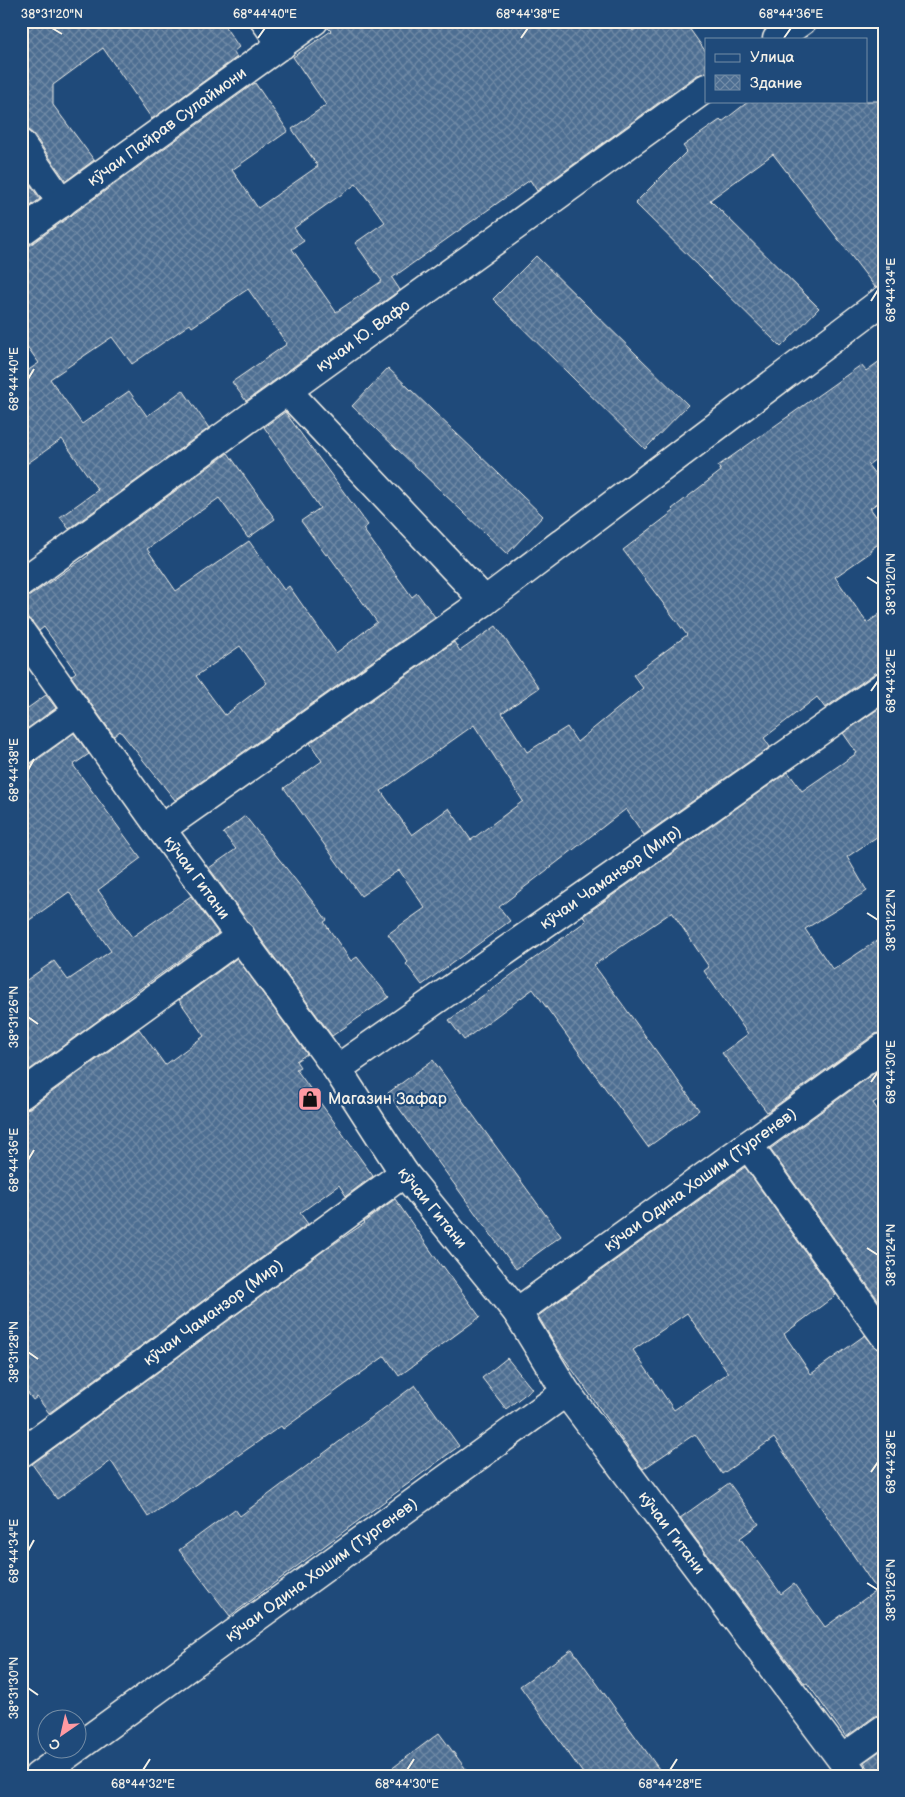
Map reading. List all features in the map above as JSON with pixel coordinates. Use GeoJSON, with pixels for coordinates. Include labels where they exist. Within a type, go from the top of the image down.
{"type":"FeatureCollection","features":[{"type":"Feature","properties":{"kind":"street"},"geometry":{"type":"LineString","coordinates":[[265,21],[282,45]]}},
{"type":"Feature","properties":{"kind":"street","name":"кӯчаи Пайрав Сулаймони"},"geometry":{"type":"LineString","coordinates":[[21,232],[314,21]]}},
{"type":"Feature","properties":{"kind":"street"},"geometry":{"type":"LineString","coordinates":[[778,38],[802,21]]}},
{"type":"Feature","properties":{"kind":"street","name":"кучаи Ю. Вафо"},"geometry":{"type":"LineString","coordinates":[[21,583],[705,89]]}},
{"type":"Feature","properties":{"kind":"street"},"geometry":{"type":"LineString","coordinates":[[21,144],[62,203]]}},
{"type":"Feature","properties":{"kind":"street"},"geometry":{"type":"LineString","coordinates":[[161,829],[485,601],[884,300]]}},
{"type":"Feature","properties":{"kind":"street"},"geometry":{"type":"LineString","coordinates":[[287,391],[485,601]]}},
{"type":"Feature","properties":{"kind":"street","name":"кӯчаи Гитани"},"geometry":{"type":"LineString","coordinates":[[21,632],[161,829],[337,1068],[404,1173],[516,1312],[566,1392],[848,1767]]}},
{"type":"Feature","properties":{"kind":"street","name":"кӯчаи Чаманзор (Мир)"},"geometry":{"type":"LineString","coordinates":[[337,1068],[884,686]]}},
{"type":"Feature","properties":{"kind":"street"},"geometry":{"type":"LineString","coordinates":[[21,752],[78,712]]}},
{"type":"Feature","properties":{"kind":"street"},"geometry":{"type":"LineString","coordinates":[[21,1095],[241,936]]}},
{"type":"Feature","properties":{"kind":"street","name":"кӯчаи Одина Хошим (Тургенев)"},"geometry":{"type":"LineString","coordinates":[[516,1312],[884,1047]]}},
{"type":"Feature","properties":{"kind":"street"},"geometry":{"type":"LineString","coordinates":[[748,1145],[884,1335]]}},
{"type":"Feature","properties":{"kind":"street","name":"кӯчаи Чаманзор (Мир)"},"geometry":{"type":"LineString","coordinates":[[21,1452],[404,1173]]}},
{"type":"Feature","properties":{"kind":"street","name":"кӯчаи Одина Хошим (Тургенев)"},"geometry":{"type":"LineString","coordinates":[[88,1740],[566,1392]]}},
{"type":"Feature","properties":{"kind":"street"},"geometry":{"type":"LineString","coordinates":[[848,1767],[884,1729]]}},
{"type":"Feature","properties":{"kind":"street"},"geometry":{"type":"LineString","coordinates":[[38,1776],[60,1760]]}},
{"type":"Feature","properties":{"kind":"building"},"geometry":{"type":"Polygon","coordinates":[[[21,21],[221,21],[239,47],[233,52],[237,57],[152,119],[103,48],[53,85],[53,105],[94,160],[66,181],[34,135],[28,130],[21,129],[21,21]]]}},
{"type":"Feature","properties":{"kind":"building"},"geometry":{"type":"Polygon","coordinates":[[[329,21],[626,21],[633,31],[647,21],[684,21],[705,51],[705,73],[697,75],[537,191],[530,180],[392,278],[400,290],[246,401],[232,382],[287,344],[248,289],[192,327],[190,324],[132,364],[112,337],[50,379],[82,424],[129,391],[147,416],[183,390],[209,428],[69,529],[60,517],[98,490],[62,439],[21,468],[21,375],[39,363],[21,338],[21,247],[30,245],[255,83],[288,131],[232,170],[258,208],[318,166],[292,129],[326,105],[293,57],[331,31],[328,28],[329,21]],[[356,184],[294,228],[304,241],[292,249],[336,312],[382,281],[355,243],[385,222],[356,184]]]}},
{"type":"Feature","properties":{"kind":"building"},"geometry":{"type":"Polygon","coordinates":[[[884,101],[884,285],[875,287],[773,154],[710,200],[819,308],[781,347],[635,203],[687,151],[683,146],[720,120],[722,122],[748,102],[884,101]]]}},
{"type":"Feature","properties":{"kind":"building"},"geometry":{"type":"Polygon","coordinates":[[[21,172],[40,199],[21,213],[21,172]]]}},
{"type":"Feature","properties":{"kind":"building"},"geometry":{"type":"Polygon","coordinates":[[[536,256],[688,405],[645,449],[493,299],[536,256]]]}},
{"type":"Feature","properties":{"kind":"building"},"geometry":{"type":"Polygon","coordinates":[[[884,358],[884,453],[868,465],[884,486],[884,499],[870,508],[884,527],[884,540],[870,550],[871,552],[835,577],[867,623],[884,611],[884,671],[875,673],[825,708],[817,697],[764,738],[770,747],[644,835],[626,809],[499,907],[510,921],[422,985],[406,964],[408,962],[388,934],[425,908],[399,870],[361,896],[284,788],[322,761],[310,743],[454,642],[460,651],[496,626],[539,688],[502,713],[527,752],[567,727],[577,742],[643,688],[633,675],[687,635],[623,550],[674,511],[672,509],[721,471],[718,466],[861,365],[866,371],[884,358]],[[474,725],[381,791],[412,835],[449,808],[471,840],[523,801],[474,725]]]}},
{"type":"Feature","properties":{"kind":"building"},"geometry":{"type":"Polygon","coordinates":[[[388,368],[543,516],[507,554],[352,406],[388,368]]]}},
{"type":"Feature","properties":{"kind":"building"},"geometry":{"type":"Polygon","coordinates":[[[285,412],[368,525],[363,529],[412,597],[417,593],[435,617],[175,800],[120,731],[114,736],[71,676],[76,672],[44,627],[39,631],[28,618],[21,617],[21,602],[89,555],[228,453],[275,519],[248,538],[219,498],[147,549],[176,591],[249,541],[284,590],[289,586],[336,653],[377,622],[328,554],[326,555],[301,521],[320,508],[264,427],[285,412]],[[240,646],[196,676],[225,715],[267,683],[240,646]]]}},
{"type":"Feature","properties":{"kind":"building"},"geometry":{"type":"Polygon","coordinates":[[[46,695],[56,708],[21,733],[21,713],[46,695]]]}},
{"type":"Feature","properties":{"kind":"building"},"geometry":{"type":"Polygon","coordinates":[[[884,705],[884,832],[847,857],[867,891],[805,929],[833,970],[884,936],[884,1032],[875,1034],[767,1112],[722,1053],[748,1034],[704,971],[709,967],[672,912],[594,965],[699,1110],[648,1147],[533,989],[464,1040],[449,1020],[586,921],[583,916],[788,772],[802,791],[857,753],[843,733],[884,705]]]}},
{"type":"Feature","properties":{"kind":"building"},"geometry":{"type":"Polygon","coordinates":[[[74,733],[89,754],[73,765],[141,858],[98,890],[132,937],[191,896],[218,933],[21,1076],[21,984],[54,961],[68,980],[111,951],[69,892],[21,926],[21,767],[30,765],[74,733]]]}},
{"type":"Feature","properties":{"kind":"building"},"geometry":{"type":"Polygon","coordinates":[[[245,816],[327,920],[324,922],[351,961],[357,957],[389,997],[332,1036],[209,868],[236,849],[223,833],[245,816]]]}},
{"type":"Feature","properties":{"kind":"building"},"geometry":{"type":"Polygon","coordinates":[[[237,958],[307,1054],[296,1061],[300,1067],[296,1069],[373,1176],[346,1196],[339,1185],[300,1213],[308,1224],[49,1413],[37,1397],[33,1400],[21,1384],[21,1110],[30,1108],[139,1029],[165,1065],[204,1036],[179,1000],[237,958]]]}},
{"type":"Feature","properties":{"kind":"building"},"geometry":{"type":"Polygon","coordinates":[[[433,1060],[561,1236],[516,1269],[388,1093],[433,1060]]]}},
{"type":"Feature","properties":{"kind":"building"},"geometry":{"type":"Polygon","coordinates":[[[884,1066],[884,1096],[873,1103],[884,1119],[884,1308],[770,1149],[884,1066]]]}},
{"type":"Feature","properties":{"kind":"building"},"geometry":{"type":"Polygon","coordinates":[[[745,1167],[836,1295],[784,1334],[811,1374],[865,1335],[877,1349],[884,1350],[884,1714],[875,1716],[846,1737],[807,1683],[805,1684],[680,1518],[729,1483],[759,1524],[740,1538],[781,1594],[794,1584],[825,1627],[877,1590],[774,1438],[722,1474],[695,1434],[643,1469],[557,1348],[538,1316],[745,1167]],[[687,1313],[633,1350],[674,1410],[728,1373],[687,1313]]]}},
{"type":"Feature","properties":{"kind":"building"},"geometry":{"type":"Polygon","coordinates":[[[395,1199],[442,1267],[480,1317],[399,1376],[385,1356],[283,1429],[281,1426],[148,1517],[111,1461],[57,1499],[32,1464],[326,1249],[365,1223],[395,1199]]]}},
{"type":"Feature","properties":{"kind":"building"},"geometry":{"type":"Polygon","coordinates":[[[507,1358],[532,1389],[506,1409],[482,1378],[507,1358]]]}},
{"type":"Feature","properties":{"kind":"building"},"geometry":{"type":"Polygon","coordinates":[[[415,1385],[459,1446],[230,1616],[179,1550],[235,1509],[240,1516],[415,1385]]]}},
{"type":"Feature","properties":{"kind":"building"},"geometry":{"type":"Polygon","coordinates":[[[572,1649],[664,1776],[585,1776],[520,1686],[572,1649]]]}},
{"type":"Feature","properties":{"kind":"building"},"geometry":{"type":"Polygon","coordinates":[[[439,1733],[471,1776],[382,1776],[439,1733]]]}},
{"type":"Feature","properties":{"kind":"building"},"geometry":{"type":"Polygon","coordinates":[[[884,1748],[884,1776],[874,1776],[864,1762],[884,1748]]]}},
{"type":"Feature","properties":{"kind":"place","name":"Магазин Зафар"},"geometry":{"type":"Point","coordinates":[310,1099]}}]}
